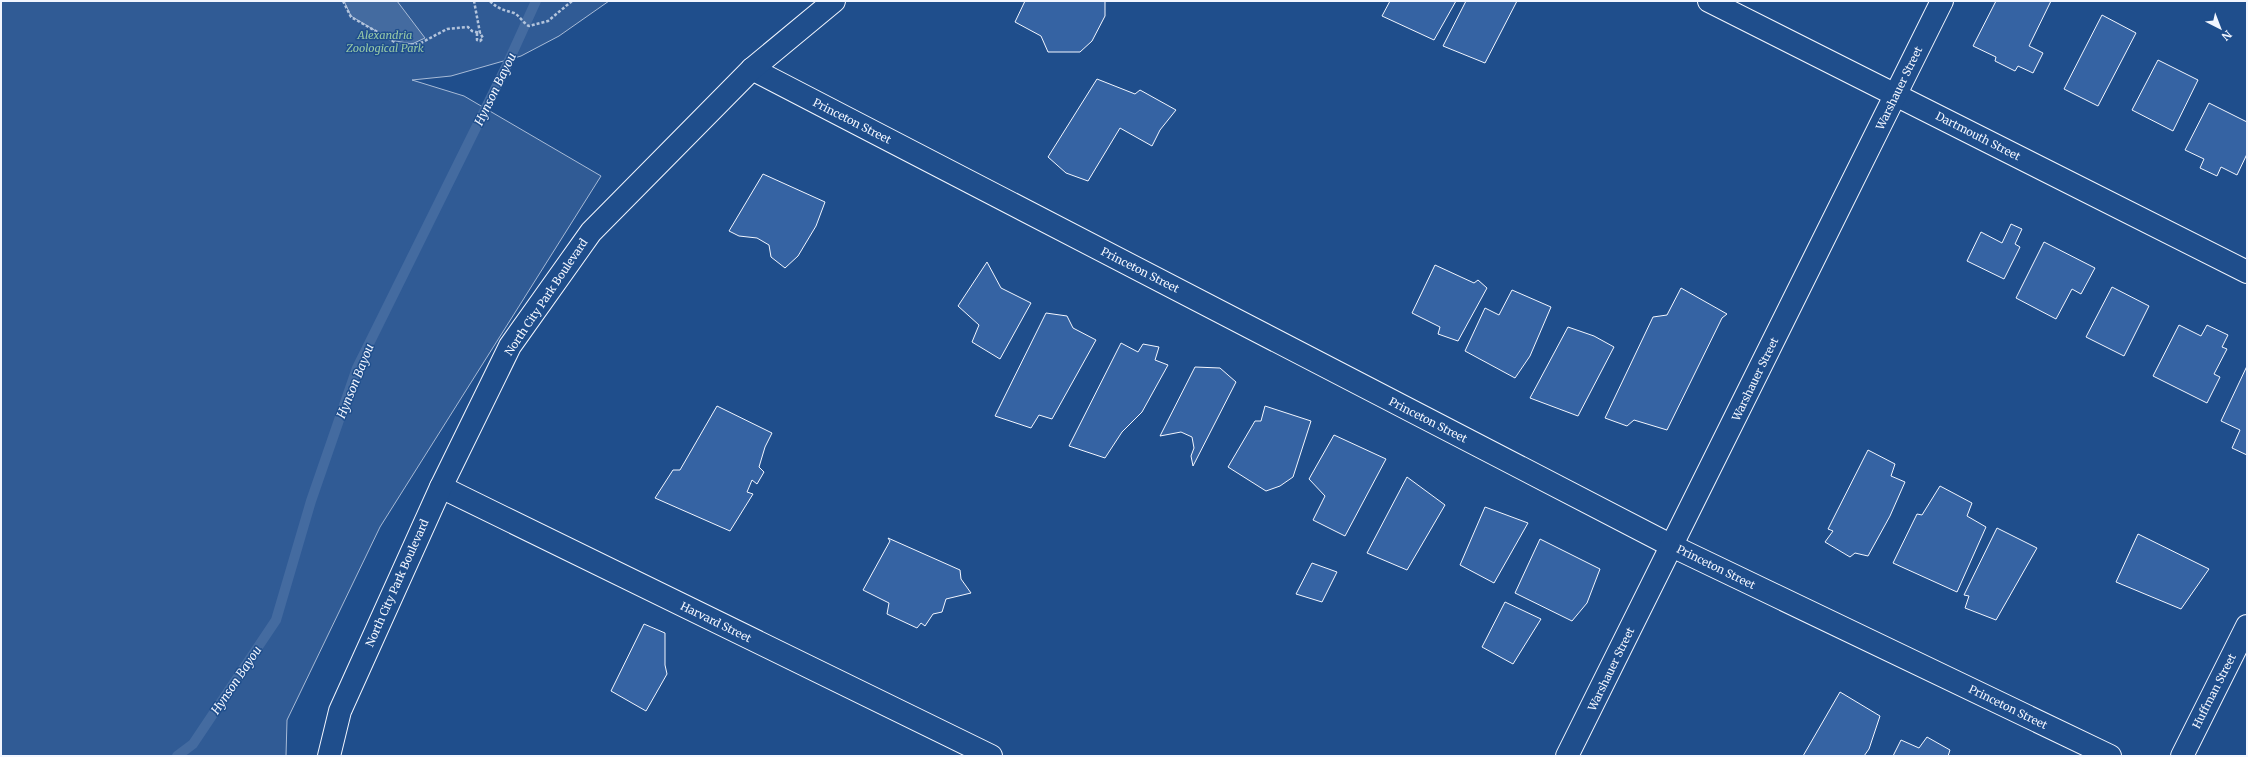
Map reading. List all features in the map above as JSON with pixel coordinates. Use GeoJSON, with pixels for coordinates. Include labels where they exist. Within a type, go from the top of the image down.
{"type":"FeatureCollection","features":[{"type":"Feature","properties":{"kind":"street","name":"North City Park Boulevard"},"geometry":{"type":"LineString","coordinates":[[329,756],[340,711],[441,487],[510,346],[591,232],[752,69],[834,1]]}},
{"type":"Feature","properties":{"kind":"street","name":"Dartmouth Street"},"geometry":{"type":"LineString","coordinates":[[1708,1],[2247,272]]}},
{"type":"Feature","properties":{"kind":"street","name":"Warshauer Street"},"geometry":{"type":"LineString","coordinates":[[1567,756],[1942,1]]}},
{"type":"Feature","properties":{"kind":"street","name":"Princeton Street"},"geometry":{"type":"LineString","coordinates":[[752,69],[1672,546],[2110,756]]}},
{"type":"Feature","properties":{"kind":"street","name":"Harvard Street"},"geometry":{"type":"LineString","coordinates":[[441,487],[991,756]]}},
{"type":"Feature","properties":{"kind":"street","name":"Huffman Street"},"geometry":{"type":"LineString","coordinates":[[2182,756],[2247,626]]}},
{"type":"Feature","properties":{"kind":"path"},"geometry":{"type":"LineString","coordinates":[[343,1],[350,17],[400,45],[419,44],[447,29],[468,27],[479,33],[474,1]]}},
{"type":"Feature","properties":{"kind":"path"},"geometry":{"type":"LineString","coordinates":[[490,1],[501,9],[514,13],[523,23],[529,26],[548,21],[572,1]]}},
{"type":"Feature","properties":{"kind":"shaded area"},"geometry":{"type":"Polygon","coordinates":[[[1,1],[609,1],[559,36],[521,56],[451,76],[412,80],[464,96],[601,176],[380,527],[287,720],[286,756],[1,756],[1,1]]]}},
{"type":"Feature","properties":{"kind":"shaded area"},"geometry":{"type":"Polygon","coordinates":[[[344,1],[397,1],[425,38],[412,44],[391,40],[351,16],[344,1]]]}},
{"type":"Feature","properties":{"kind":"building"},"geometry":{"type":"Polygon","coordinates":[[[1025,1],[1105,1],[1105,16],[1092,41],[1080,52],[1048,52],[1041,36],[1015,22],[1025,1]]]}},
{"type":"Feature","properties":{"kind":"building"},"geometry":{"type":"Polygon","coordinates":[[[1390,1],[1456,1],[1434,40],[1382,16],[1390,1]]]}},
{"type":"Feature","properties":{"kind":"building"},"geometry":{"type":"Polygon","coordinates":[[[1466,1],[1517,1],[1485,63],[1443,46],[1466,1]]]}},
{"type":"Feature","properties":{"kind":"building"},"geometry":{"type":"Polygon","coordinates":[[[1996,1],[2051,1],[2029,46],[2043,53],[2033,73],[2018,66],[2015,71],[1995,61],[1996,57],[1973,46],[1996,1]]]}},
{"type":"Feature","properties":{"kind":"building"},"geometry":{"type":"Polygon","coordinates":[[[2102,15],[2136,33],[2098,106],[2064,89],[2102,15]]]}},
{"type":"Feature","properties":{"kind":"building"},"geometry":{"type":"Polygon","coordinates":[[[2158,60],[2198,80],[2173,131],[2132,110],[2158,60]]]}},
{"type":"Feature","properties":{"kind":"building"},"geometry":{"type":"Polygon","coordinates":[[[1097,79],[1135,94],[1140,90],[1176,110],[1160,130],[1152,146],[1120,128],[1088,181],[1066,173],[1048,157],[1097,79]]]}},
{"type":"Feature","properties":{"kind":"building"},"geometry":{"type":"Polygon","coordinates":[[[2209,103],[2247,122],[2247,154],[2237,175],[2221,167],[2217,176],[2200,168],[2204,159],[2185,150],[2209,103]]]}},
{"type":"Feature","properties":{"kind":"building"},"geometry":{"type":"Polygon","coordinates":[[[763,174],[825,202],[816,226],[798,256],[785,268],[771,257],[769,245],[757,238],[739,236],[729,231],[763,174]]]}},
{"type":"Feature","properties":{"kind":"building"},"geometry":{"type":"Polygon","coordinates":[[[2011,224],[2022,229],[2015,244],[2020,247],[2004,279],[1967,261],[1981,232],[2002,243],[2011,224]]]}},
{"type":"Feature","properties":{"kind":"building"},"geometry":{"type":"Polygon","coordinates":[[[2044,242],[2095,268],[2081,294],[2072,289],[2056,319],[2016,298],[2044,242]]]}},
{"type":"Feature","properties":{"kind":"building"},"geometry":{"type":"Polygon","coordinates":[[[987,262],[1001,288],[1031,303],[1000,359],[972,342],[979,325],[958,306],[987,262]]]}},
{"type":"Feature","properties":{"kind":"building"},"geometry":{"type":"Polygon","coordinates":[[[1435,265],[1474,283],[1478,280],[1487,288],[1458,341],[1438,334],[1440,327],[1412,313],[1435,265]]]}},
{"type":"Feature","properties":{"kind":"building"},"geometry":{"type":"Polygon","coordinates":[[[2112,287],[2149,306],[2124,356],[2086,337],[2112,287]]]}},
{"type":"Feature","properties":{"kind":"building"},"geometry":{"type":"Polygon","coordinates":[[[1681,288],[1727,314],[1722,318],[1667,430],[1634,420],[1627,426],[1605,418],[1653,317],[1667,315],[1681,288]]]}},
{"type":"Feature","properties":{"kind":"building"},"geometry":{"type":"Polygon","coordinates":[[[1512,290],[1551,307],[1530,356],[1515,378],[1465,351],[1485,308],[1499,315],[1512,290]]]}},
{"type":"Feature","properties":{"kind":"building"},"geometry":{"type":"Polygon","coordinates":[[[1046,313],[1067,316],[1073,328],[1096,340],[1052,419],[1039,415],[1031,428],[995,416],[1046,313]]]}},
{"type":"Feature","properties":{"kind":"building"},"geometry":{"type":"Polygon","coordinates":[[[2179,325],[2201,336],[2207,325],[2228,335],[2222,347],[2227,349],[2214,374],[2220,377],[2207,403],[2153,376],[2179,325]]]}},
{"type":"Feature","properties":{"kind":"building"},"geometry":{"type":"Polygon","coordinates":[[[1568,327],[1594,336],[1614,347],[1578,416],[1530,398],[1568,327]]]}},
{"type":"Feature","properties":{"kind":"building"},"geometry":{"type":"Polygon","coordinates":[[[1121,343],[1138,352],[1143,344],[1159,347],[1155,360],[1168,365],[1142,412],[1122,432],[1105,458],[1069,446],[1121,343]]]}},
{"type":"Feature","properties":{"kind":"building"},"geometry":{"type":"Polygon","coordinates":[[[2247,366],[2247,455],[2232,448],[2240,430],[2221,421],[2247,366]]]}},
{"type":"Feature","properties":{"kind":"building"},"geometry":{"type":"Polygon","coordinates":[[[1195,367],[1220,368],[1236,382],[1193,466],[1191,456],[1194,448],[1192,437],[1181,432],[1160,436],[1195,367]]]}},
{"type":"Feature","properties":{"kind":"building"},"geometry":{"type":"Polygon","coordinates":[[[717,406],[772,433],[765,447],[759,467],[764,472],[757,484],[752,480],[747,492],[753,494],[730,531],[655,498],[673,470],[680,470],[717,406]]]}},
{"type":"Feature","properties":{"kind":"building"},"geometry":{"type":"Polygon","coordinates":[[[1265,406],[1311,421],[1293,477],[1280,486],[1266,491],[1228,467],[1255,421],[1261,421],[1265,406]]]}},
{"type":"Feature","properties":{"kind":"building"},"geometry":{"type":"Polygon","coordinates":[[[1334,435],[1386,459],[1345,536],[1313,520],[1325,496],[1309,479],[1334,435]]]}},
{"type":"Feature","properties":{"kind":"building"},"geometry":{"type":"Polygon","coordinates":[[[1868,450],[1895,464],[1891,476],[1905,482],[1890,516],[1868,556],[1855,553],[1850,557],[1825,542],[1833,531],[1828,529],[1868,450]]]}},
{"type":"Feature","properties":{"kind":"building"},"geometry":{"type":"Polygon","coordinates":[[[1407,477],[1445,505],[1407,570],[1367,553],[1407,477]]]}},
{"type":"Feature","properties":{"kind":"building"},"geometry":{"type":"Polygon","coordinates":[[[1940,486],[1972,503],[1967,516],[1986,527],[1957,592],[1893,563],[1917,514],[1922,515],[1940,486]]]}},
{"type":"Feature","properties":{"kind":"building"},"geometry":{"type":"Polygon","coordinates":[[[1485,507],[1528,523],[1494,583],[1460,565],[1485,507]]]}},
{"type":"Feature","properties":{"kind":"building"},"geometry":{"type":"Polygon","coordinates":[[[1997,528],[2037,548],[1996,620],[1965,608],[1969,596],[1964,595],[1997,528]]]}},
{"type":"Feature","properties":{"kind":"building"},"geometry":{"type":"Polygon","coordinates":[[[2138,534],[2209,569],[2181,609],[2116,582],[2138,534]]]}},
{"type":"Feature","properties":{"kind":"building"},"geometry":{"type":"Polygon","coordinates":[[[888,538],[960,570],[961,579],[971,593],[946,599],[942,612],[933,614],[925,626],[921,623],[917,628],[887,614],[889,603],[863,590],[890,541],[888,538]]]}},
{"type":"Feature","properties":{"kind":"building"},"geometry":{"type":"Polygon","coordinates":[[[1540,539],[1600,569],[1587,603],[1572,621],[1515,593],[1540,539]]]}},
{"type":"Feature","properties":{"kind":"building"},"geometry":{"type":"Polygon","coordinates":[[[1312,563],[1337,572],[1322,602],[1296,594],[1312,563]]]}},
{"type":"Feature","properties":{"kind":"building"},"geometry":{"type":"Polygon","coordinates":[[[1505,602],[1541,619],[1513,664],[1482,647],[1505,602]]]}},
{"type":"Feature","properties":{"kind":"building"},"geometry":{"type":"Polygon","coordinates":[[[644,624],[665,633],[665,665],[667,674],[646,711],[611,691],[644,624]]]}},
{"type":"Feature","properties":{"kind":"building"},"geometry":{"type":"Polygon","coordinates":[[[1840,692],[1880,716],[1869,749],[1864,756],[1803,756],[1840,692]]]}},
{"type":"Feature","properties":{"kind":"building"},"geometry":{"type":"Polygon","coordinates":[[[1927,737],[1950,750],[1948,756],[1893,756],[1901,740],[1919,748],[1927,737]]]}},
{"type":"Feature","properties":{"kind":"waterway","name":"Hynson Bayou"},"geometry":{"type":"LineString","coordinates":[[177,756],[193,744],[276,620],[311,501],[357,368],[506,67],[536,1]]}},
{"type":"Feature","properties":{"kind":"park label","name":"Alexandria Zoological Park"},"geometry":{"type":"Point","coordinates":[385,41]}}]}
